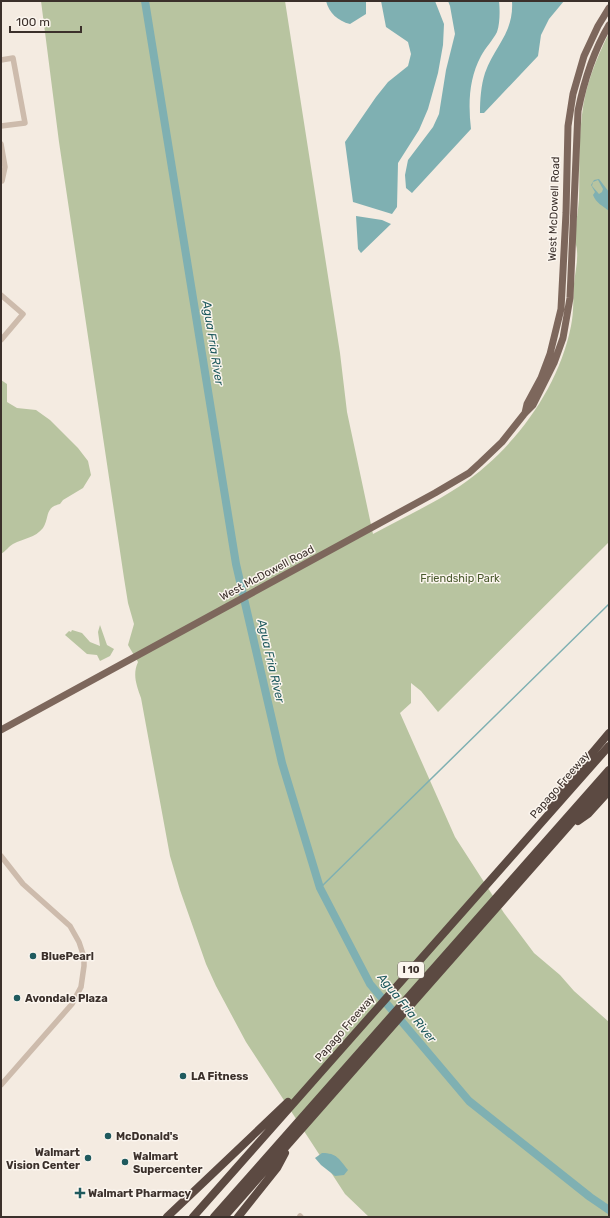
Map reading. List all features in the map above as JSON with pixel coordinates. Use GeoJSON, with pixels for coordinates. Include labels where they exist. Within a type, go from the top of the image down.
{"type":"FeatureCollection","features":[{"type":"Feature","properties":{"kind":"highway"},"geometry":{"type":"LineString","coordinates":[[546,818],[556,796],[609,733]]}},
{"type":"Feature","properties":{"kind":"highway","name":"Papago Freeway"},"geometry":{"type":"LineString","coordinates":[[193,1217],[277,1117],[324,1069],[609,746]]}},
{"type":"Feature","properties":{"kind":"highway"},"geometry":{"type":"LineString","coordinates":[[512,885],[609,770]]}},
{"type":"Feature","properties":{"kind":"highway","name":"I 10"},"geometry":{"type":"LineString","coordinates":[[224,1217],[289,1137],[512,885],[567,828],[609,780]]}},
{"type":"Feature","properties":{"kind":"highway"},"geometry":{"type":"LineString","coordinates":[[567,828],[588,814],[609,791]]}},
{"type":"Feature","properties":{"kind":"highway"},"geometry":{"type":"LineString","coordinates":[[167,1217],[277,1117]]}},
{"type":"Feature","properties":{"kind":"highway"},"geometry":{"type":"LineString","coordinates":[[214,1217],[289,1137]]}},
{"type":"Feature","properties":{"kind":"highway"},"geometry":{"type":"LineString","coordinates":[[238,1217],[277,1168],[289,1137]]}},
{"type":"Feature","properties":{"kind":"main road","name":"West McDowell Road"},"geometry":{"type":"LineString","coordinates":[[525,412],[527,404],[541,378],[550,354],[561,309],[566,213],[568,126],[573,94],[584,56],[595,32],[609,8]]}},
{"type":"Feature","properties":{"kind":"main road","name":"West McDowell Road"},"geometry":{"type":"LineString","coordinates":[[1,730],[436,493],[469,473],[502,442],[525,412],[533,405],[554,363],[563,338],[570,298],[578,112],[583,85],[597,48],[609,25]]}},
{"type":"Feature","properties":{"kind":"street"},"geometry":{"type":"LineString","coordinates":[[1,60],[14,58],[25,123],[1,126]]}},
{"type":"Feature","properties":{"kind":"street"},"geometry":{"type":"LineString","coordinates":[[1,144],[4,167],[2,181]]}},
{"type":"Feature","properties":{"kind":"street"},"geometry":{"type":"LineString","coordinates":[[1,295],[22,314],[1,340]]}},
{"type":"Feature","properties":{"kind":"street"},"geometry":{"type":"LineString","coordinates":[[1,856],[23,884],[70,926],[76,935],[82,950],[84,966],[82,983],[76,997],[62,1016],[1,1085]]}},
{"type":"Feature","properties":{"kind":"green space","name":"Friendship Park"},"geometry":{"type":"Polygon","coordinates":[[[41,1],[285,1],[340,353],[347,412],[373,534],[439,499],[480,471],[515,436],[531,416],[556,373],[565,350],[573,316],[574,284],[577,259],[575,229],[579,200],[580,136],[583,104],[592,73],[609,33],[609,542],[438,712],[421,691],[411,683],[411,703],[400,713],[455,837],[504,913],[534,953],[560,975],[574,991],[609,1022],[609,1217],[369,1217],[345,1194],[246,1042],[216,986],[206,964],[180,890],[170,856],[141,698],[135,676],[138,662],[128,645],[134,624],[128,603],[124,578],[59,142],[41,1]]]}},
{"type":"Feature","properties":{"kind":"green space"},"geometry":{"type":"Polygon","coordinates":[[[1,380],[7,384],[7,402],[17,408],[36,410],[50,420],[78,448],[88,461],[91,475],[83,488],[49,510],[45,524],[40,531],[33,536],[13,544],[1,554],[1,380]]]}},
{"type":"Feature","properties":{"kind":"green space"},"geometry":{"type":"Polygon","coordinates":[[[100,625],[107,645],[114,649],[110,656],[100,661],[97,655],[87,654],[65,635],[72,630],[82,633],[90,642],[100,646],[98,632],[100,625]]]}},
{"type":"Feature","properties":{"kind":"water"},"geometry":{"type":"Polygon","coordinates":[[[326,1],[366,1],[366,14],[350,24],[346,23],[338,19],[332,13],[326,1]]]}},
{"type":"Feature","properties":{"kind":"water"},"geometry":{"type":"Polygon","coordinates":[[[381,1],[435,1],[444,24],[443,45],[438,73],[428,109],[419,130],[398,163],[397,207],[392,214],[353,202],[345,142],[388,82],[408,66],[411,54],[408,42],[386,27],[381,1]]]}},
{"type":"Feature","properties":{"kind":"water"},"geometry":{"type":"Polygon","coordinates":[[[448,1],[499,1],[499,25],[494,38],[481,56],[474,73],[470,91],[471,129],[412,193],[406,188],[405,175],[408,160],[433,127],[439,114],[446,70],[455,34],[448,1]]]}},
{"type":"Feature","properties":{"kind":"water"},"geometry":{"type":"Polygon","coordinates":[[[512,1],[564,1],[549,19],[541,35],[538,56],[484,113],[480,113],[481,93],[485,73],[510,22],[512,1]]]}},
{"type":"Feature","properties":{"kind":"water"},"geometry":{"type":"Polygon","coordinates":[[[599,179],[609,192],[609,211],[594,198],[593,195],[595,192],[591,185],[594,180],[599,179]],[[598,180],[593,182],[592,186],[599,194],[603,189],[598,180]]]}},
{"type":"Feature","properties":{"kind":"water"},"geometry":{"type":"Polygon","coordinates":[[[356,216],[382,220],[391,224],[361,253],[358,249],[356,216]]]}},
{"type":"Feature","properties":{"kind":"water"},"geometry":{"type":"Polygon","coordinates":[[[322,1153],[334,1155],[340,1160],[348,1170],[344,1175],[335,1176],[321,1165],[315,1158],[322,1153]]]}},
{"type":"Feature","properties":{"kind":"waterway","name":"Agua Fria River"},"geometry":{"type":"LineString","coordinates":[[145,1],[236,564],[282,763],[320,888],[370,984],[469,1101],[590,1197],[609,1210]]}},
{"type":"Feature","properties":{"kind":"waterway"},"geometry":{"type":"LineString","coordinates":[[320,888],[609,604]]}},
{"type":"Feature","properties":{"kind":"place","name":"BluePearl"},"geometry":{"type":"Point","coordinates":[33,956]}},
{"type":"Feature","properties":{"kind":"place","name":"Avondale Plaza"},"geometry":{"type":"Point","coordinates":[17,998]}},
{"type":"Feature","properties":{"kind":"place","name":"LA Fitness"},"geometry":{"type":"Point","coordinates":[183,1076]}},
{"type":"Feature","properties":{"kind":"place","name":"McDonald's"},"geometry":{"type":"Point","coordinates":[108,1136]}},
{"type":"Feature","properties":{"kind":"place","name":"Walmart Vision Center"},"geometry":{"type":"Point","coordinates":[88,1158]}},
{"type":"Feature","properties":{"kind":"place","name":"Walmart Supercenter"},"geometry":{"type":"Point","coordinates":[125,1162]}},
{"type":"Feature","properties":{"kind":"place","name":"Walmart Pharmacy"},"geometry":{"type":"Point","coordinates":[80,1193]}}]}
